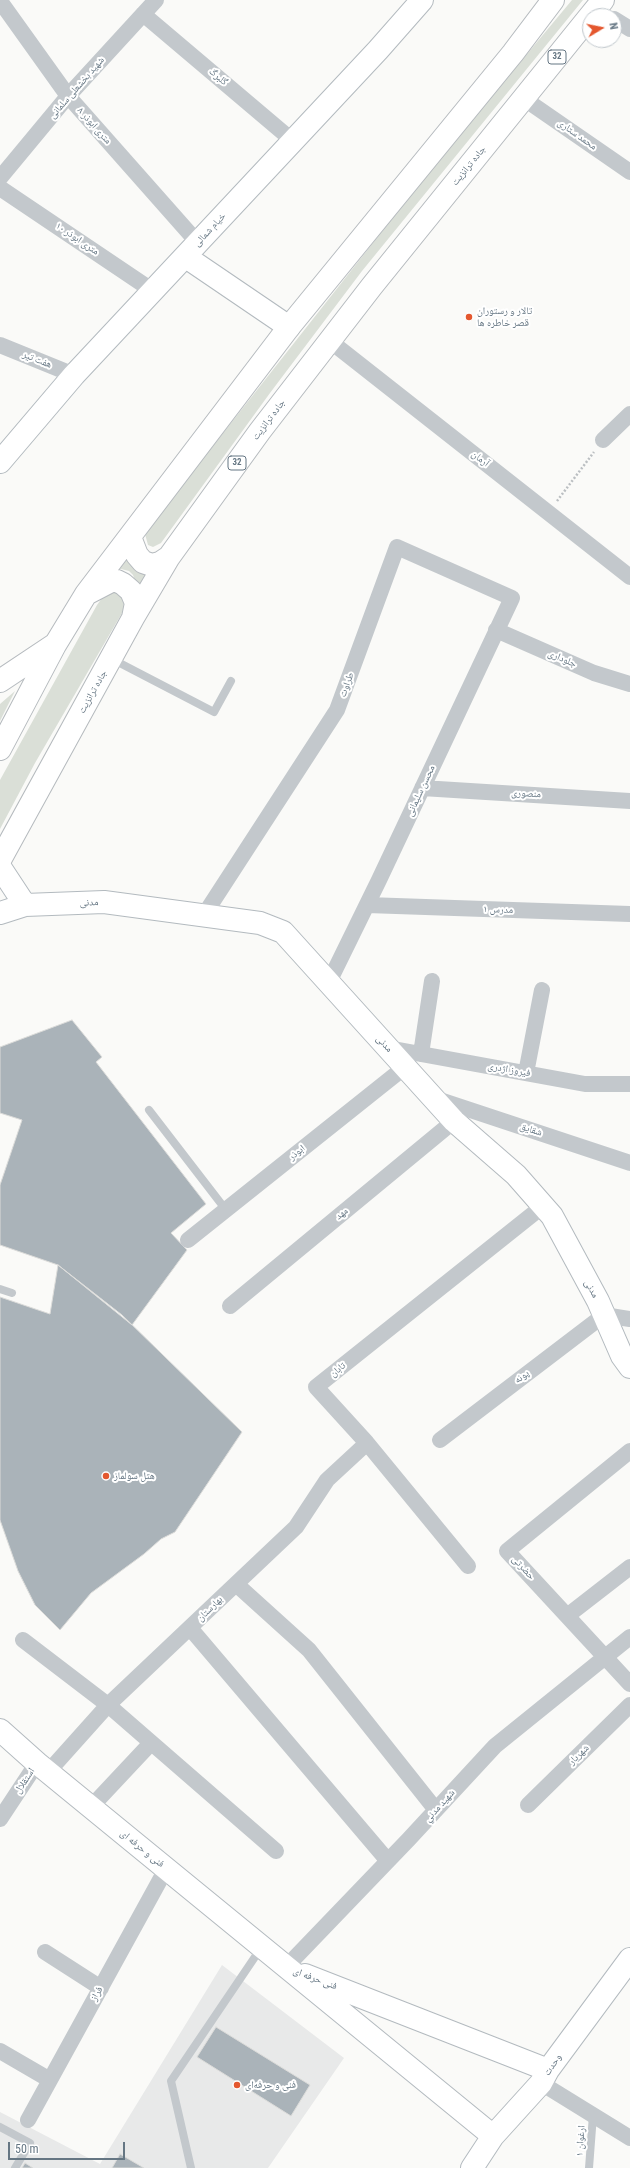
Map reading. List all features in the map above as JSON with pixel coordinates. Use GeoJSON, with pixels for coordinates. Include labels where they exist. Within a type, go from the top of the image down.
{"type":"FeatureCollection","features":[{"type":"Feature","properties":{"kind":"street","name":"شهید بخشعلی سلمانی"},"geometry":{"type":"LineString","coordinates":[[0,178],[68,96],[156,0]]}},
{"type":"Feature","properties":{"kind":"street","name":"خیام شمالی"},"geometry":{"type":"LineString","coordinates":[[0,462],[74,375],[154,291],[422,0]]}},
{"type":"Feature","properties":{"kind":"street"},"geometry":{"type":"LineString","coordinates":[[0,749],[55,645],[86,594],[289,327],[513,53],[553,0]]}},
{"type":"Feature","properties":{"kind":"street","name":"۸ متری ابوذر"},"geometry":{"type":"LineString","coordinates":[[0,1],[68,96],[192,250]]}},
{"type":"Feature","properties":{"kind":"street","name":"گلبرگ"},"geometry":{"type":"LineString","coordinates":[[143,14],[293,141]]}},
{"type":"Feature","properties":{"kind":"street","name":"جاده ترانزیت"},"geometry":{"type":"LineString","coordinates":[[0,860],[168,556],[260,430],[330,340],[524,98],[582,33]]}},
{"type":"Feature","properties":{"kind":"street","name":"محمد ستاری"},"geometry":{"type":"LineString","coordinates":[[524,98],[630,172]]}},
{"type":"Feature","properties":{"kind":"street","name":"۱۰ متری ابوذر"},"geometry":{"type":"LineString","coordinates":[[0,188],[154,291]]}},
{"type":"Feature","properties":{"kind":"street"},"geometry":{"type":"LineString","coordinates":[[192,250],[289,327]]}},
{"type":"Feature","properties":{"kind":"street","name":"آرمان"},"geometry":{"type":"LineString","coordinates":[[330,340],[630,577]]}},
{"type":"Feature","properties":{"kind":"street","name":"هفت تير"},"geometry":{"type":"LineString","coordinates":[[0,345],[74,375]]}},
{"type":"Feature","properties":{"kind":"street"},"geometry":{"type":"LineString","coordinates":[[603,440],[630,414]]}},
{"type":"Feature","properties":{"kind":"street"},"geometry":{"type":"LineString","coordinates":[[130,537],[137,555],[143,562],[152,565],[160,563],[168,556]]}},
{"type":"Feature","properties":{"kind":"street","name":"طراوت"},"geometry":{"type":"LineString","coordinates":[[204,915],[337,710],[397,547],[512,598]]}},
{"type":"Feature","properties":{"kind":"street"},"geometry":{"type":"LineString","coordinates":[[86,594],[111,581],[117,581],[131,592],[136,603],[133,618]]}},
{"type":"Feature","properties":{"kind":"street","name":"محسن سلیمانی"},"geometry":{"type":"LineString","coordinates":[[329,982],[367,906],[512,598]]}},
{"type":"Feature","properties":{"kind":"street","name":"جلوداری"},"geometry":{"type":"LineString","coordinates":[[496,630],[594,673],[630,684]]}},
{"type":"Feature","properties":{"kind":"street"},"geometry":{"type":"LineString","coordinates":[[0,681],[55,645]]}},
{"type":"Feature","properties":{"kind":"street","name":"منصوری"},"geometry":{"type":"LineString","coordinates":[[422,788],[630,801]]}},
{"type":"Feature","properties":{"kind":"street"},"geometry":{"type":"LineString","coordinates":[[0,867],[25,905]]}},
{"type":"Feature","properties":{"kind":"street","name":"مدنی"},"geometry":{"type":"LineString","coordinates":[[0,913],[25,905],[104,902],[260,923],[283,932],[388,1048],[413,1061],[433,1098],[454,1122],[516,1175],[552,1216],[604,1315],[622,1356],[630,1367]]}},
{"type":"Feature","properties":{"kind":"street","name":"مدرس ۱"},"geometry":{"type":"LineString","coordinates":[[367,906],[630,914]]}},
{"type":"Feature","properties":{"kind":"street"},"geometry":{"type":"LineString","coordinates":[[413,1061],[432,981]]}},
{"type":"Feature","properties":{"kind":"street"},"geometry":{"type":"LineString","coordinates":[[526,1074],[542,990]]}},
{"type":"Feature","properties":{"kind":"street","name":"فیروز اژدری"},"geometry":{"type":"LineString","coordinates":[[413,1061],[526,1074],[585,1084],[630,1084]]}},
{"type":"Feature","properties":{"kind":"street","name":"ابوذر"},"geometry":{"type":"LineString","coordinates":[[188,1240],[413,1061]]}},
{"type":"Feature","properties":{"kind":"street","name":"شقایق"},"geometry":{"type":"LineString","coordinates":[[433,1098],[630,1163]]}},
{"type":"Feature","properties":{"kind":"street","name":"مهد"},"geometry":{"type":"LineString","coordinates":[[230,1306],[454,1122]]}},
{"type":"Feature","properties":{"kind":"street","name":"تابان"},"geometry":{"type":"LineString","coordinates":[[468,1566],[367,1443],[316,1387],[543,1206]]}},
{"type":"Feature","properties":{"kind":"street"},"geometry":{"type":"LineString","coordinates":[[604,1315],[630,1320]]}},
{"type":"Feature","properties":{"kind":"street","name":"پونه"},"geometry":{"type":"LineString","coordinates":[[440,1440],[604,1315]]}},
{"type":"Feature","properties":{"kind":"street","name":"بهارستان"},"geometry":{"type":"LineString","coordinates":[[43,1768],[296,1527],[327,1480],[367,1443]]}},
{"type":"Feature","properties":{"kind":"street","name":"حضرتی"},"geometry":{"type":"LineString","coordinates":[[630,1451],[507,1551],[630,1684]]}},
{"type":"Feature","properties":{"kind":"street"},"geometry":{"type":"LineString","coordinates":[[567,1616],[630,1567]]}},
{"type":"Feature","properties":{"kind":"street"},"geometry":{"type":"LineString","coordinates":[[236,1584],[309,1650],[436,1810]]}},
{"type":"Feature","properties":{"kind":"street"},"geometry":{"type":"LineString","coordinates":[[190,1628],[388,1861]]}},
{"type":"Feature","properties":{"kind":"street","name":"شهيد مدني"},"geometry":{"type":"LineString","coordinates":[[286,1967],[388,1861],[495,1746],[630,1637]]}},
{"type":"Feature","properties":{"kind":"street"},"geometry":{"type":"LineString","coordinates":[[23,1640],[108,1705],[276,1850]]}},
{"type":"Feature","properties":{"kind":"street","name":"شهریار"},"geometry":{"type":"LineString","coordinates":[[528,1805],[630,1705]]}},
{"type":"Feature","properties":{"kind":"street","name":"فنی و حرفه ای"},"geometry":{"type":"LineString","coordinates":[[0,1730],[91,1808],[286,1967]]}},
{"type":"Feature","properties":{"kind":"street"},"geometry":{"type":"LineString","coordinates":[[91,1808],[151,1743]]}},
{"type":"Feature","properties":{"kind":"street","name":"استقلال"},"geometry":{"type":"LineString","coordinates":[[0,1819],[43,1768]]}},
{"type":"Feature","properties":{"kind":"street","name":"فراز"},"geometry":{"type":"LineString","coordinates":[[28,2120],[166,1869]]}},
{"type":"Feature","properties":{"kind":"street"},"geometry":{"type":"LineString","coordinates":[[45,1952],[100,1988]]}},
{"type":"Feature","properties":{"kind":"street","name":"وحدت"},"geometry":{"type":"LineString","coordinates":[[472,2168],[492,2136],[545,2077],[630,1959]]}},
{"type":"Feature","properties":{"kind":"street","name":"فنی حرفه ای"},"geometry":{"type":"LineString","coordinates":[[286,1967],[545,2077],[592,2115],[630,2138]]}},
{"type":"Feature","properties":{"kind":"street","name":"فنی حرفه ای"},"geometry":{"type":"LineString","coordinates":[[286,1967],[492,2136]]}},
{"type":"Feature","properties":{"kind":"street"},"geometry":{"type":"LineString","coordinates":[[0,2051],[50,2080]]}},
{"type":"Feature","properties":{"kind":"lane"},"geometry":{"type":"LineString","coordinates":[[112,658],[214,712],[231,682]]}},
{"type":"Feature","properties":{"kind":"lane"},"geometry":{"type":"LineString","coordinates":[[149,1110],[226,1210]]}},
{"type":"Feature","properties":{"kind":"lane"},"geometry":{"type":"LineString","coordinates":[[0,1289],[12,1293]]}},
{"type":"Feature","properties":{"kind":"lane"},"geometry":{"type":"LineString","coordinates":[[191,2168],[171,2081],[261,1947]]}},
{"type":"Feature","properties":{"kind":"lane","name":"ارغوان ۱"},"geometry":{"type":"LineString","coordinates":[[589,2168],[592,2115]]}},
{"type":"Feature","properties":{"kind":"lane"},"geometry":{"type":"LineString","coordinates":[[0,2127],[30,2143],[15,2168]]}},
{"type":"Feature","properties":{"kind":"path"},"geometry":{"type":"LineString","coordinates":[[549,513],[603,440]]}},
{"type":"Feature","properties":{"kind":"shaded area"},"geometry":{"type":"Polygon","coordinates":[[[572,0],[583,0],[362,271],[270,393],[161,543],[153,547],[148,545],[145,534],[149,527],[432,168],[572,0]]]}},
{"type":"Feature","properties":{"kind":"shaded area"},"geometry":{"type":"Polygon","coordinates":[[[127,547],[154,568],[138,589],[133,575],[129,571],[117,568],[127,547]]]}},
{"type":"Feature","properties":{"kind":"shaded area"},"geometry":{"type":"Polygon","coordinates":[[[119,589],[125,604],[122,613],[35,763],[0,829],[0,780],[97,605],[107,591],[119,589]]]}},
{"type":"Feature","properties":{"kind":"shaded area"},"geometry":{"type":"Polygon","coordinates":[[[15,691],[0,721],[0,704],[15,691]]]}},
{"type":"Feature","properties":{"kind":"shaded area","name":"فنی و حرفه‌ای"},"geometry":{"type":"Polygon","coordinates":[[[222,1965],[344,2058],[268,2168],[0,2168],[0,2112],[100,2164],[222,1965]]]}},
{"type":"Feature","properties":{"kind":"building"},"geometry":{"type":"Polygon","coordinates":[[[72,1020],[102,1057],[96,1062],[206,1204],[171,1233],[187,1250],[132,1325],[58,1265],[0,1245],[0,1185],[22,1120],[0,1113],[0,1047],[72,1020]]]}},
{"type":"Feature","properties":{"kind":"building","name":"هتل سولماز"},"geometry":{"type":"Polygon","coordinates":[[[58,1265],[122,1315],[242,1432],[175,1532],[161,1539],[144,1554],[91,1593],[60,1630],[35,1605],[18,1571],[0,1520],[0,1297],[50,1314],[58,1265]]]}},
{"type":"Feature","properties":{"kind":"building"},"geometry":{"type":"Polygon","coordinates":[[[216,2027],[310,2085],[291,2116],[197,2057],[216,2027]]]}},
{"type":"Feature","properties":{"kind":"building"},"geometry":{"type":"Polygon","coordinates":[[[120,2154],[144,2168],[112,2168],[120,2154]]]}},
{"type":"Feature","properties":{"kind":"building"},"geometry":{"type":"Polygon","coordinates":[[[25,2163],[33,2168],[22,2168],[25,2163]]]}},
{"type":"Feature","properties":{"kind":"place","name":"تالار و رستوران قصر خاطره ها"},"geometry":{"type":"Point","coordinates":[469,317]}},
{"type":"Feature","properties":{"kind":"place","name":"هتل سولماز"},"geometry":{"type":"Point","coordinates":[106,1476]}},
{"type":"Feature","properties":{"kind":"place","name":"فنی و حرفه‌ای"},"geometry":{"type":"Point","coordinates":[237,2085]}}]}
